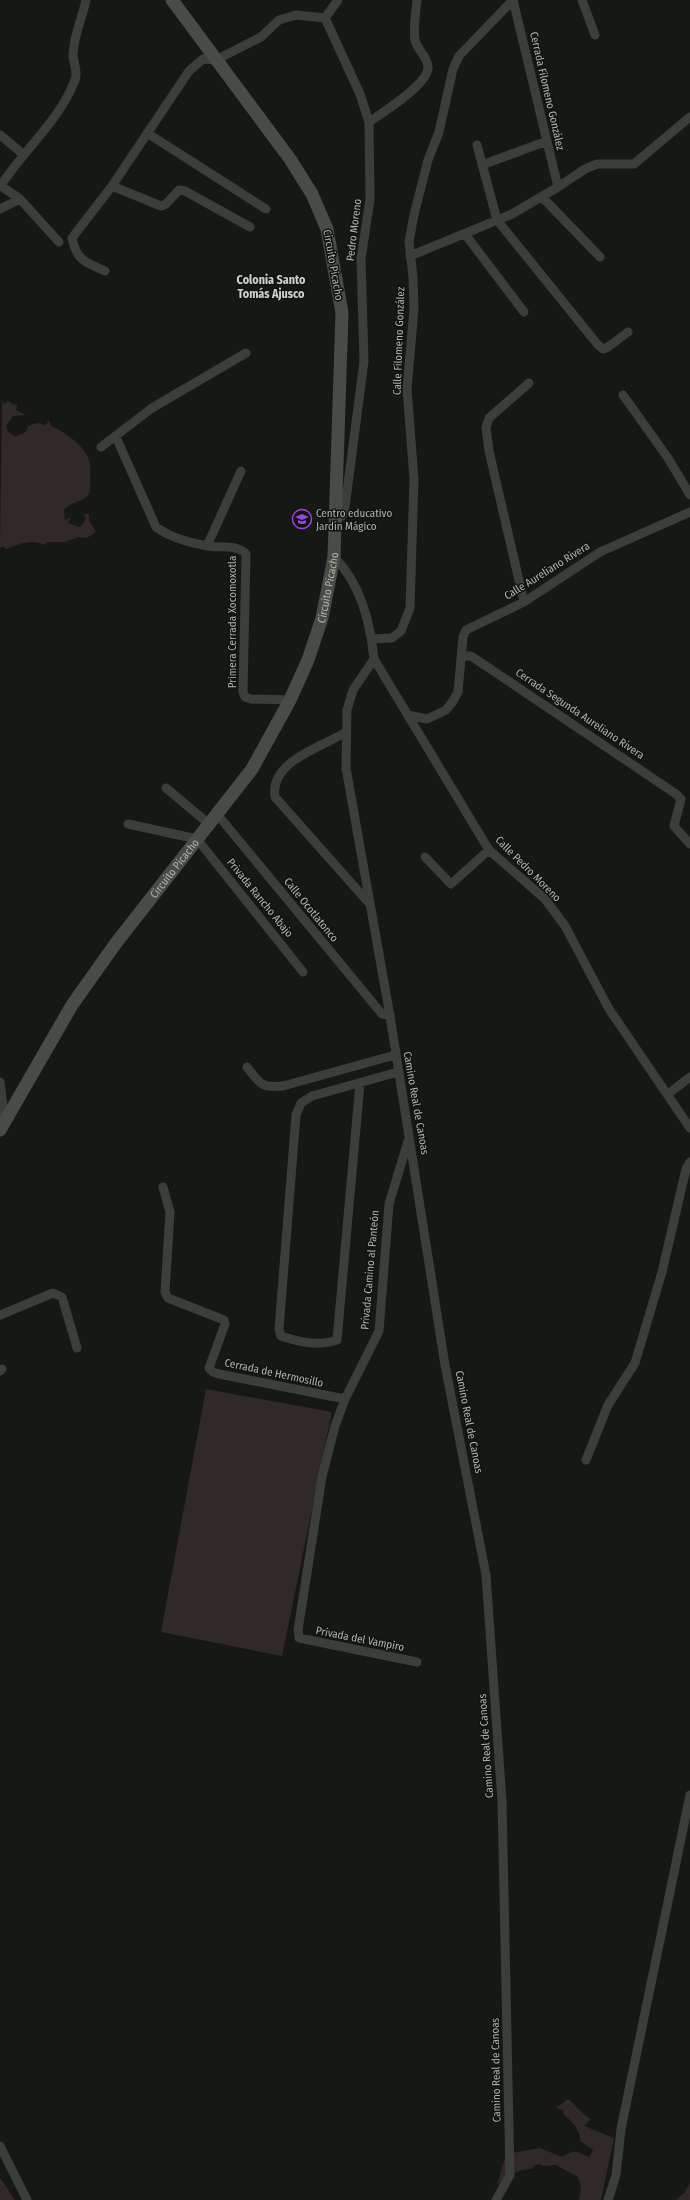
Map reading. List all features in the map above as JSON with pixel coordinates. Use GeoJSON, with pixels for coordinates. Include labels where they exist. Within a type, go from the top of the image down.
{"type":"FeatureCollection","features":[{"type":"Feature","properties":{"kind":"main road","name":"Circuito Picacho"},"geometry":{"type":"LineString","coordinates":[[2,1126],[72,1005],[116,943],[252,768],[290,700],[316,638],[322,618],[334,557],[342,313],[328,229],[312,194],[290,159],[172,0]]}},
{"type":"Feature","properties":{"kind":"street"},"geometry":{"type":"LineString","coordinates":[[59,242],[20,199],[0,186],[23,154],[51,123],[76,78],[73,57],[74,41],[86,0]]}},
{"type":"Feature","properties":{"kind":"street"},"geometry":{"type":"LineString","coordinates":[[105,271],[81,260],[74,250],[72,238],[112,186],[189,71],[202,59],[216,60],[261,38],[279,20],[296,15],[325,18],[338,0]]}},
{"type":"Feature","properties":{"kind":"street"},"geometry":{"type":"LineString","coordinates":[[369,122],[402,100],[424,78],[429,69],[428,63],[415,40],[417,0]]}},
{"type":"Feature","properties":{"kind":"street","name":"Cerrada Filomeno González"},"geometry":{"type":"LineString","coordinates":[[513,0],[558,187]]}},
{"type":"Feature","properties":{"kind":"street","name":"Calle Filomeno González"},"geometry":{"type":"LineString","coordinates":[[372,639],[392,638],[401,631],[410,608],[414,479],[407,389],[414,309],[413,277],[409,242],[419,193],[428,160],[439,132],[453,69],[459,56],[513,0]]}},
{"type":"Feature","properties":{"kind":"street"},"geometry":{"type":"LineString","coordinates":[[582,0],[595,35]]}},
{"type":"Feature","properties":{"kind":"street","name":"Pedro Moreno"},"geometry":{"type":"LineString","coordinates":[[325,18],[360,94],[369,122],[370,199],[361,259],[364,361],[345,507],[342,516],[335,517]]}},
{"type":"Feature","properties":{"kind":"street"},"geometry":{"type":"LineString","coordinates":[[410,256],[497,220],[542,197],[585,169],[597,164],[634,164],[690,117]]}},
{"type":"Feature","properties":{"kind":"street"},"geometry":{"type":"LineString","coordinates":[[147,133],[266,209]]}},
{"type":"Feature","properties":{"kind":"street"},"geometry":{"type":"LineString","coordinates":[[0,135],[23,154]]}},
{"type":"Feature","properties":{"kind":"street"},"geometry":{"type":"LineString","coordinates":[[482,165],[547,141]]}},
{"type":"Feature","properties":{"kind":"street"},"geometry":{"type":"LineString","coordinates":[[477,145],[497,220],[598,345],[603,349],[608,347],[628,332]]}},
{"type":"Feature","properties":{"kind":"street"},"geometry":{"type":"LineString","coordinates":[[112,186],[161,206],[166,204],[179,190],[185,191],[250,227]]}},
{"type":"Feature","properties":{"kind":"street"},"geometry":{"type":"LineString","coordinates":[[542,197],[600,257]]}},
{"type":"Feature","properties":{"kind":"street"},"geometry":{"type":"LineString","coordinates":[[0,209],[20,199]]}},
{"type":"Feature","properties":{"kind":"street"},"geometry":{"type":"LineString","coordinates":[[465,234],[524,312]]}},
{"type":"Feature","properties":{"kind":"street"},"geometry":{"type":"LineString","coordinates":[[101,447],[152,408],[246,353]]}},
{"type":"Feature","properties":{"kind":"street"},"geometry":{"type":"LineString","coordinates":[[524,602],[489,451],[486,428],[489,418],[529,382]]}},
{"type":"Feature","properties":{"kind":"street"},"geometry":{"type":"LineString","coordinates":[[623,395],[668,458],[690,495]]}},
{"type":"Feature","properties":{"kind":"street"},"geometry":{"type":"LineString","coordinates":[[116,437],[156,527],[164,533],[207,546],[241,470]]}},
{"type":"Feature","properties":{"kind":"street","name":"Calle Aureliano Rivera"},"geometry":{"type":"LineString","coordinates":[[408,715],[427,720],[446,710],[458,692],[463,636],[466,630],[524,602],[600,552],[690,512]]}},
{"type":"Feature","properties":{"kind":"street","name":"Primera Cerrada Xocomoxotla"},"geometry":{"type":"LineString","coordinates":[[207,546],[243,550],[246,554],[243,692],[245,697],[251,699],[290,700]]}},
{"type":"Feature","properties":{"kind":"street","name":"Calle Pedro Moreno"},"geometry":{"type":"LineString","coordinates":[[334,557],[346,570],[357,587],[372,639],[374,659],[489,850],[545,899],[565,926],[609,1009],[690,1128]]}},
{"type":"Feature","properties":{"kind":"street","name":"Cerrada Segunda Aureliano Rivera"},"geometry":{"type":"LineString","coordinates":[[462,656],[471,656],[681,799],[674,826],[690,844]]}},
{"type":"Feature","properties":{"kind":"street","name":"Camino Real de Canoas"},"geometry":{"type":"LineString","coordinates":[[374,659],[353,690],[347,710],[346,768],[410,1135],[445,1365],[486,1575],[502,1801],[510,2168],[510,2176],[496,2200]]}},
{"type":"Feature","properties":{"kind":"street"},"geometry":{"type":"LineString","coordinates":[[346,732],[303,753],[278,776],[273,787],[275,797],[369,903]]}},
{"type":"Feature","properties":{"kind":"street","name":"Calle Ocotlatonco"},"geometry":{"type":"LineString","coordinates":[[166,788],[213,819],[382,1014],[390,1016]]}},
{"type":"Feature","properties":{"kind":"street"},"geometry":{"type":"LineString","coordinates":[[128,824],[197,839]]}},
{"type":"Feature","properties":{"kind":"street","name":"Privada Rancho Abajo"},"geometry":{"type":"LineString","coordinates":[[197,839],[303,972]]}},
{"type":"Feature","properties":{"kind":"street"},"geometry":{"type":"LineString","coordinates":[[425,857],[451,884],[489,850]]}},
{"type":"Feature","properties":{"kind":"street"},"geometry":{"type":"LineString","coordinates":[[247,1068],[259,1084],[268,1087],[283,1086],[396,1055]]}},
{"type":"Feature","properties":{"kind":"street"},"geometry":{"type":"LineString","coordinates":[[360,1083],[337,1340],[326,1344],[290,1339],[281,1336],[279,1330],[296,1115],[301,1103],[312,1096],[398,1072]]}},
{"type":"Feature","properties":{"kind":"street"},"geometry":{"type":"LineString","coordinates":[[668,1094],[690,1077]]}},
{"type":"Feature","properties":{"kind":"street"},"geometry":{"type":"LineString","coordinates":[[0,1082],[2,1126]]}},
{"type":"Feature","properties":{"kind":"street","name":"Privada Camino al Panteón"},"geometry":{"type":"LineString","coordinates":[[299,1638],[298,1630],[321,1484],[335,1426],[345,1399],[379,1332],[389,1204],[410,1135]]}},
{"type":"Feature","properties":{"kind":"street"},"geometry":{"type":"LineString","coordinates":[[586,1460],[608,1405],[635,1363],[662,1272],[686,1170],[690,1162]]}},
{"type":"Feature","properties":{"kind":"street","name":"Cerrada de Hermosillo"},"geometry":{"type":"LineString","coordinates":[[163,1186],[170,1212],[165,1292],[168,1298],[224,1320],[226,1324],[209,1368],[213,1372],[219,1374],[345,1399]]}},
{"type":"Feature","properties":{"kind":"street"},"geometry":{"type":"LineString","coordinates":[[0,1315],[53,1293],[58,1294],[62,1297],[77,1348]]}},
{"type":"Feature","properties":{"kind":"street","name":"Privada del Vampiro"},"geometry":{"type":"LineString","coordinates":[[299,1638],[373,1655],[417,1662]]}},
{"type":"Feature","properties":{"kind":"street"},"geometry":{"type":"LineString","coordinates":[[608,2200],[616,2175],[621,2129],[690,1795]]}},
{"type":"Feature","properties":{"kind":"street"},"geometry":{"type":"LineString","coordinates":[[0,2146],[27,2200]]}},
{"type":"Feature","properties":{"kind":"shaded area"},"geometry":{"type":"Polygon","coordinates":[[[2,400],[4,404],[8,401],[14,405],[17,404],[16,410],[26,415],[13,416],[6,426],[8,432],[14,437],[26,432],[28,426],[37,423],[46,425],[49,420],[51,426],[62,432],[83,449],[89,460],[90,467],[89,494],[84,499],[70,505],[64,510],[65,520],[71,517],[68,523],[80,527],[86,519],[84,514],[89,514],[89,520],[96,532],[87,538],[78,537],[65,542],[48,542],[43,545],[30,542],[6,549],[3,546],[0,548],[2,400]]]}},
{"type":"Feature","properties":{"kind":"shaded area"},"geometry":{"type":"Polygon","coordinates":[[[206,1389],[332,1412],[282,1656],[161,1632],[206,1389]]]}},
{"type":"Feature","properties":{"kind":"shaded area"},"geometry":{"type":"Polygon","coordinates":[[[568,2099],[584,2115],[591,2119],[584,2126],[614,2138],[601,2200],[579,2200],[581,2187],[578,2177],[556,2165],[543,2166],[539,2164],[534,2166],[532,2169],[513,2173],[497,2185],[506,2154],[540,2148],[562,2157],[569,2153],[575,2152],[589,2157],[593,2150],[580,2141],[577,2130],[573,2123],[564,2115],[563,2110],[556,2108],[568,2099]]]}},
{"type":"Feature","properties":{"kind":"shaded area"},"geometry":{"type":"Polygon","coordinates":[[[0,2179],[4,2183],[15,2200],[0,2200],[0,2179]]]}},
{"type":"Feature","properties":{"kind":"shaded area"},"geometry":{"type":"Polygon","coordinates":[[[690,2183],[690,2200],[676,2200],[684,2193],[690,2183]]]}},
{"type":"Feature","properties":{"kind":"place","name":"Centro educativo Jardín Mágico"},"geometry":{"type":"Point","coordinates":[302,519]}},
{"type":"Feature","properties":{"kind":"district","name":"Colonia Santo Tomás Ajusco"},"geometry":{"type":"Point","coordinates":[271,287]}}]}
